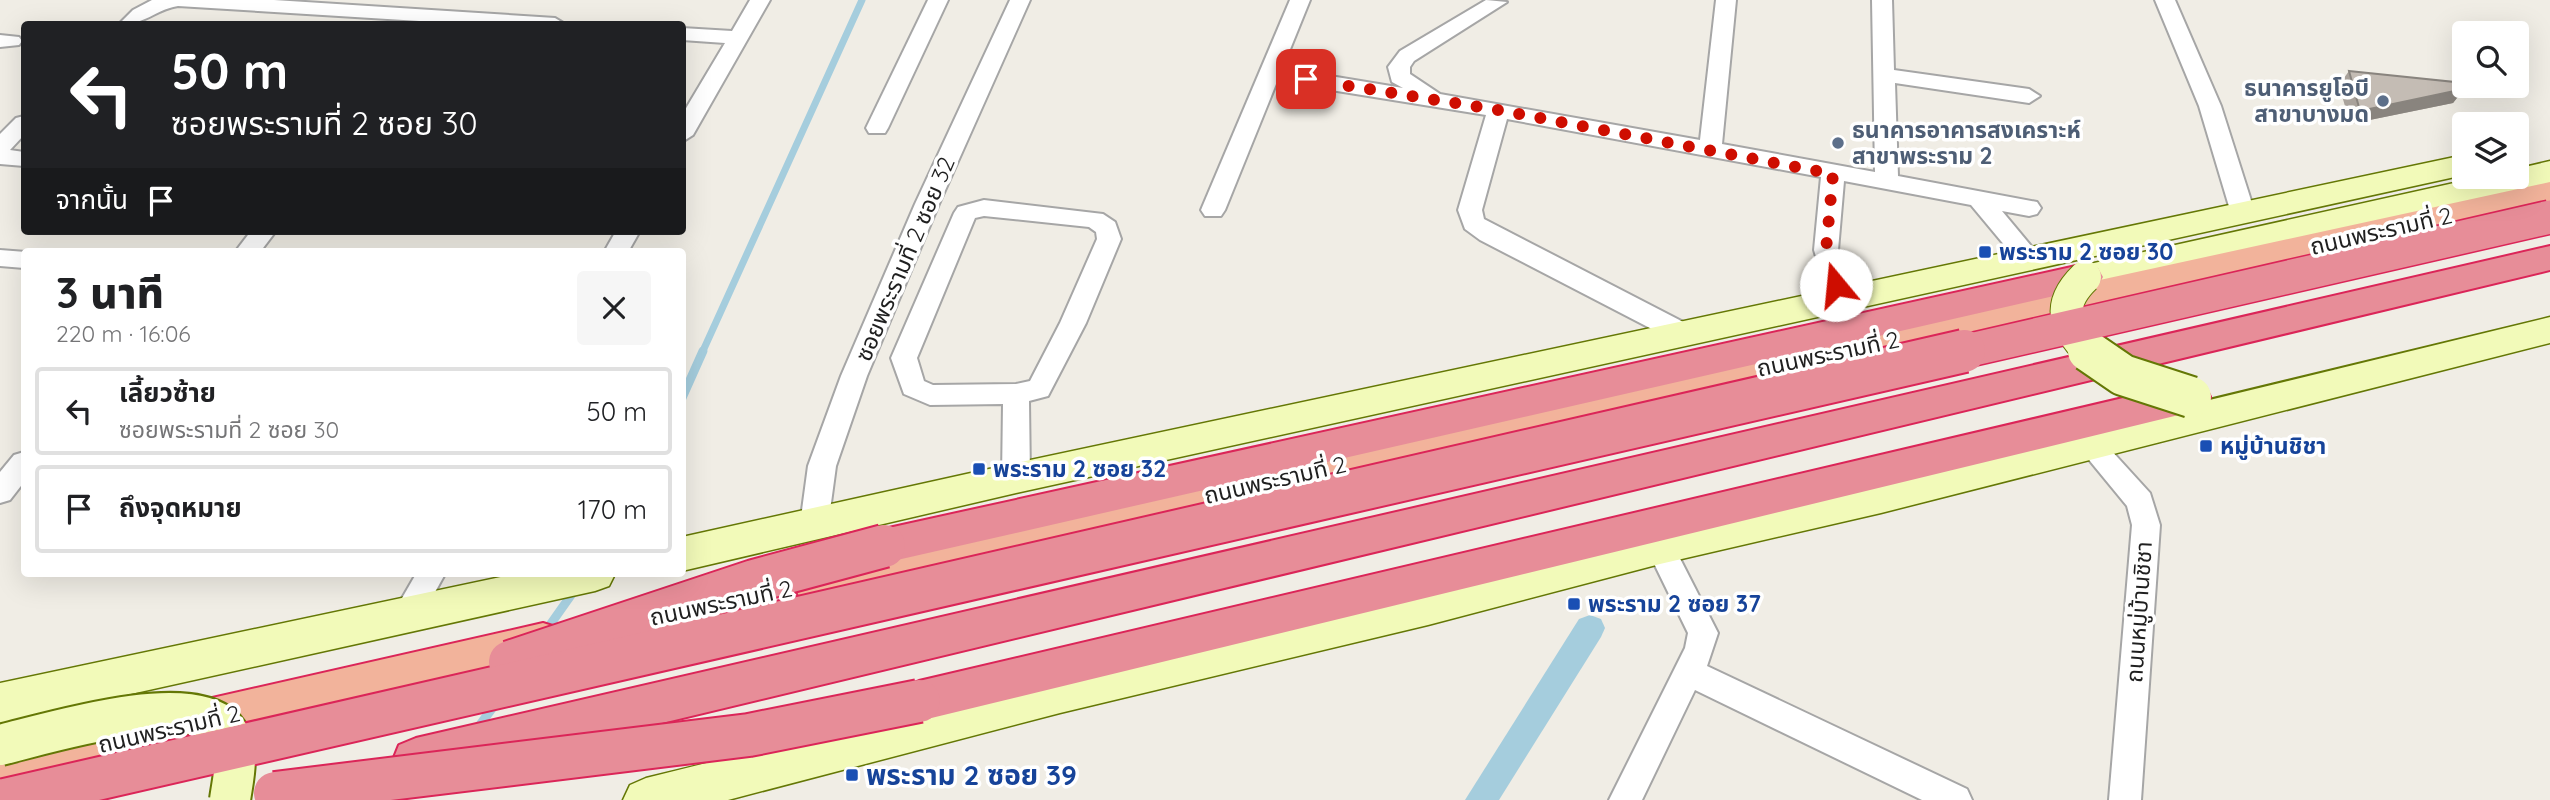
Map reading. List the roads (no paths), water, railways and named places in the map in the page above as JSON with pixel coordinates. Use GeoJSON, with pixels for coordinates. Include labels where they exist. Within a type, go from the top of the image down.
{"type":"FeatureCollection","features":[{"type":"Feature","properties":{"kind":"highway","name":"ถนนพระรามที่ 2"},"geometry":{"type":"LineString","coordinates":[[0,768],[600,628],[986,548],[1558,413],[2550,193]]}},
{"type":"Feature","properties":{"kind":"highway"},"geometry":{"type":"LineString","coordinates":[[5,800],[2550,217]]}},
{"type":"Feature","properties":{"kind":"highway"},"geometry":{"type":"LineString","coordinates":[[275,798],[2550,258]]}},
{"type":"Feature","properties":{"kind":"highway"},"geometry":{"type":"LineString","coordinates":[[275,798],[395,778],[512,752],[2550,269]]}},
{"type":"Feature","properties":{"kind":"highway"},"geometry":{"type":"LineString","coordinates":[[285,736],[729,589],[830,560],[2085,277]]}},
{"type":"Feature","properties":{"kind":"highway"},"geometry":{"type":"LineString","coordinates":[[275,798],[693,743],[859,715],[2191,397]]}},
{"type":"Feature","properties":{"kind":"main road"},"geometry":{"type":"LineString","coordinates":[[2529,150],[2550,146]]}},
{"type":"Feature","properties":{"kind":"main road","name":"ถนนพระรามที่ 2"},"geometry":{"type":"LineString","coordinates":[[686,553],[1016,478],[2452,167]]}},
{"type":"Feature","properties":{"kind":"main road"},"geometry":{"type":"LineString","coordinates":[[2550,172],[2085,277],[2073,290],[2066,305],[2069,323],[2081,343],[2100,361],[2127,377],[2191,397],[2550,309]]}},
{"type":"Feature","properties":{"kind":"main road"},"geometry":{"type":"LineString","coordinates":[[651,799],[1660,547],[1881,497],[2550,330]]}},
{"type":"Feature","properties":{"kind":"main road"},"geometry":{"type":"LineString","coordinates":[[0,703],[581,577]]}},
{"type":"Feature","properties":{"kind":"main road"},"geometry":{"type":"LineString","coordinates":[[0,745],[156,710],[198,713],[219,724],[233,737],[238,766],[230,800]]}},
{"type":"Feature","properties":{"kind":"street"},"geometry":{"type":"LineString","coordinates":[[132,21],[145,9],[160,2],[178,0],[444,13],[525,21]]}},
{"type":"Feature","properties":{"kind":"street"},"geometry":{"type":"LineString","coordinates":[[686,122],[760,0]]}},
{"type":"Feature","properties":{"kind":"street"},"geometry":{"type":"LineString","coordinates":[[877,128],[937,0]]}},
{"type":"Feature","properties":{"kind":"street","name":"ซอยพระรามที่ 2 ซอย 32"},"geometry":{"type":"LineString","coordinates":[[814,525],[822,466],[854,376],[1020,0]]}},
{"type":"Feature","properties":{"kind":"street"},"geometry":{"type":"LineString","coordinates":[[1213,210],[1300,0]]}},
{"type":"Feature","properties":{"kind":"street"},"geometry":{"type":"LineString","coordinates":[[1710,151],[1726,0]]}},
{"type":"Feature","properties":{"kind":"street"},"geometry":{"type":"LineString","coordinates":[[1882,0],[1887,183]]}},
{"type":"Feature","properties":{"kind":"street"},"geometry":{"type":"LineString","coordinates":[[2165,0],[2210,106],[2244,213]]}},
{"type":"Feature","properties":{"kind":"street"},"geometry":{"type":"LineString","coordinates":[[1438,100],[1400,77],[1399,67],[1407,56],[1497,2]]}},
{"type":"Feature","properties":{"kind":"street"},"geometry":{"type":"LineString","coordinates":[[686,34],[738,38]]}},
{"type":"Feature","properties":{"kind":"street"},"geometry":{"type":"LineString","coordinates":[[1884,75],[2029,96]]}},
{"type":"Feature","properties":{"kind":"street"},"geometry":{"type":"LineString","coordinates":[[1306,79],[1498,110],[1833,174],[2029,208]]}},
{"type":"Feature","properties":{"kind":"street"},"geometry":{"type":"LineString","coordinates":[[1498,110],[1470,210],[1473,223],[1488,234],[1682,333]]}},
{"type":"Feature","properties":{"kind":"street"},"geometry":{"type":"LineString","coordinates":[[0,146],[21,126]]}},
{"type":"Feature","properties":{"kind":"street"},"geometry":{"type":"LineString","coordinates":[[0,157],[21,159]]}},
{"type":"Feature","properties":{"kind":"street"},"geometry":{"type":"LineString","coordinates":[[1833,174],[1826,250],[1841,299]]}},
{"type":"Feature","properties":{"kind":"street"},"geometry":{"type":"LineString","coordinates":[[1978,198],[2030,258]]}},
{"type":"Feature","properties":{"kind":"street"},"geometry":{"type":"LineString","coordinates":[[984,208],[1082,217],[1101,222],[1107,228],[1109,239],[1073,323],[1039,389],[1016,394],[930,395],[913,387],[907,371],[904,358],[966,213],[984,208]]}},
{"type":"Feature","properties":{"kind":"street"},"geometry":{"type":"LineString","coordinates":[[0,258],[21,260]]}},
{"type":"Feature","properties":{"kind":"street"},"geometry":{"type":"LineString","coordinates":[[1016,394],[1016,478]]}},
{"type":"Feature","properties":{"kind":"street","name":"ถนนหมู่บ้านชิชา"},"geometry":{"type":"LineString","coordinates":[[2089,444],[2140,501],[2146,525],[2125,800]]}},
{"type":"Feature","properties":{"kind":"street"},"geometry":{"type":"LineString","coordinates":[[0,492],[21,467]]}},
{"type":"Feature","properties":{"kind":"street"},"geometry":{"type":"LineString","coordinates":[[1625,800],[1700,649],[1703,633],[1660,547]]}},
{"type":"Feature","properties":{"kind":"street"},"geometry":{"type":"LineString","coordinates":[[410,612],[429,577]]}},
{"type":"Feature","properties":{"kind":"street"},"geometry":{"type":"LineString","coordinates":[[1688,672],[1956,800]]}},
{"type":"Feature","properties":{"kind":"waterway"},"geometry":{"type":"LineString","coordinates":[[702,353],[862,0]]}},
{"type":"Feature","properties":{"kind":"waterway"},"geometry":{"type":"LineString","coordinates":[[686,389],[703,351]]}},
{"type":"Feature","properties":{"kind":"waterway"},"geometry":{"type":"LineString","coordinates":[[545,632],[584,577]]}},
{"type":"Feature","properties":{"kind":"waterway"},"geometry":{"type":"LineString","coordinates":[[1481,800],[1590,628]]}},
{"type":"Feature","properties":{"kind":"waterway"},"geometry":{"type":"LineString","coordinates":[[477,729],[496,703]]}},
{"type":"Feature","properties":{"kind":"place","name":"ธนาคารยูโอบี สาขาบางมด"},"geometry":{"type":"Point","coordinates":[2383,101]}},
{"type":"Feature","properties":{"kind":"place","name":"ธนาคารอาคารสงเคราะห์ สาขาพระราม 2"},"geometry":{"type":"Point","coordinates":[1838,143]}},
{"type":"Feature","properties":{"kind":"place","name":"พระราม 2 ซอย 30"},"geometry":{"type":"Point","coordinates":[1985,252]}},
{"type":"Feature","properties":{"kind":"place","name":"หมู่บ้านชิชา"},"geometry":{"type":"Point","coordinates":[2206,446]}},
{"type":"Feature","properties":{"kind":"place","name":"พระราม 2 ซอย 32"},"geometry":{"type":"Point","coordinates":[979,469]}},
{"type":"Feature","properties":{"kind":"place","name":"พระราม 2 ซอย 37"},"geometry":{"type":"Point","coordinates":[1574,604]}},
{"type":"Feature","properties":{"kind":"place","name":"พระราม 2 ซอย 39"},"geometry":{"type":"Point","coordinates":[852,775]}}]}
